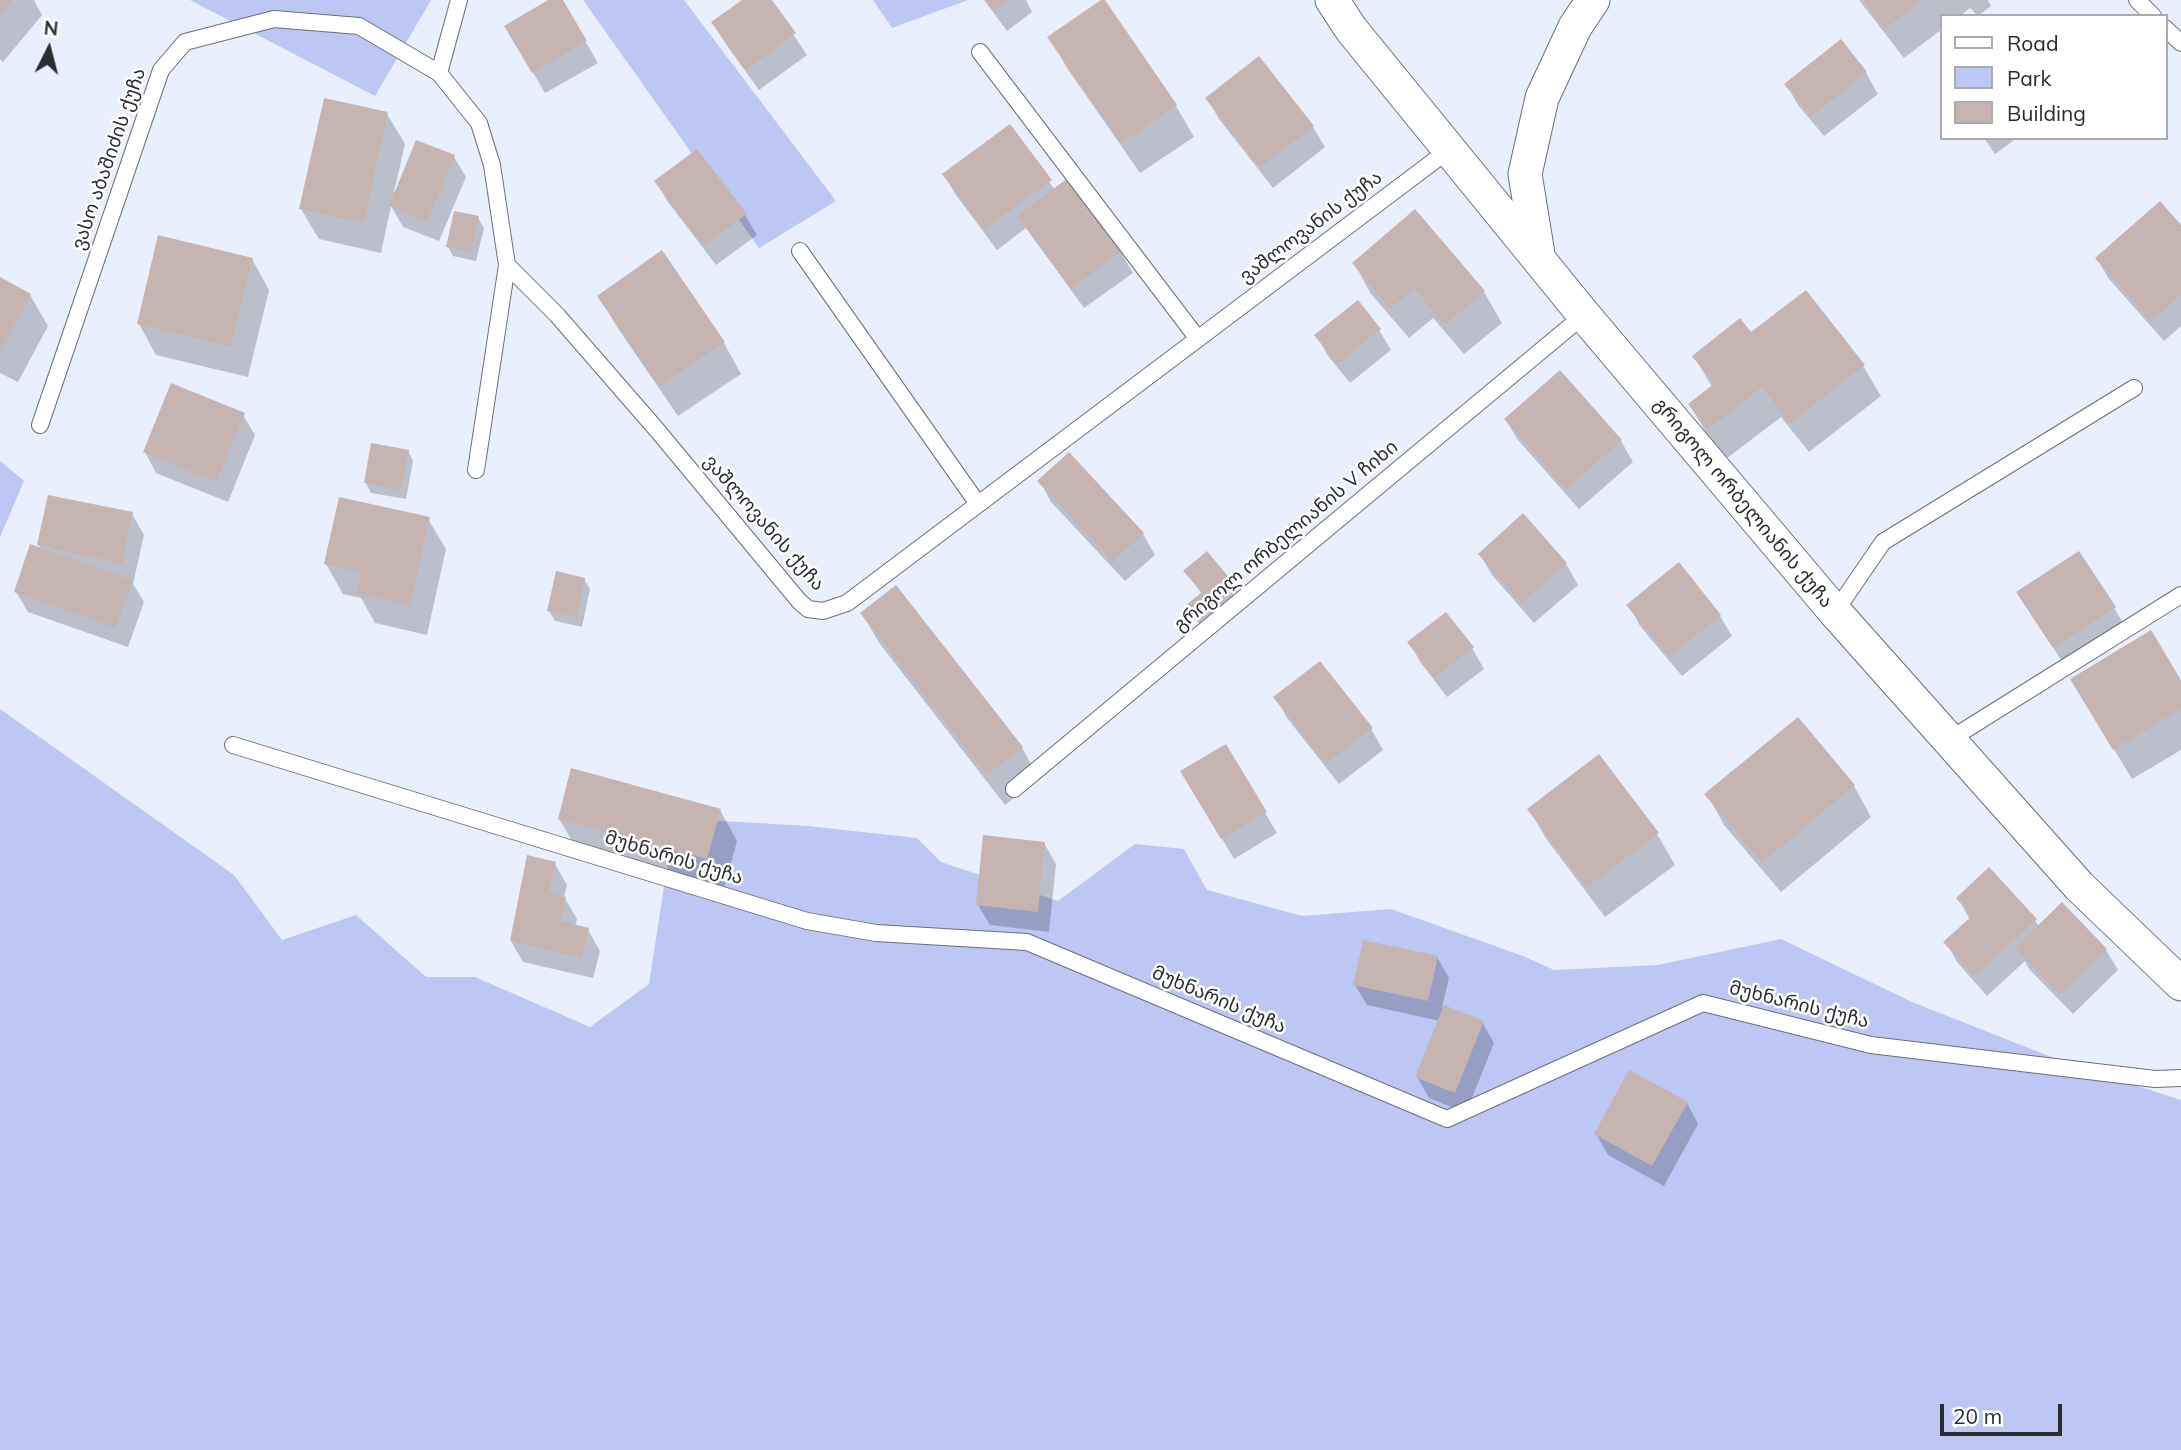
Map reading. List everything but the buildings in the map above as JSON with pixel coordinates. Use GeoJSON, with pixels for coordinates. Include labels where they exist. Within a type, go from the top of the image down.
{"type":"FeatureCollection","features":[{"type":"Feature","properties":{"kind":"street","name":"გრიგოლ ორბელიანის ქუჩა"},"geometry":{"type":"LineString","coordinates":[[1332,0],[1351,29],[1584,315],[1835,612],[2079,886],[2181,984]]}},
{"type":"Feature","properties":{"kind":"street"},"geometry":{"type":"LineString","coordinates":[[1538,256],[1525,174],[1542,98],[1575,27],[1592,0]]}},
{"type":"Feature","properties":{"kind":"lane"},"geometry":{"type":"LineString","coordinates":[[459,0],[439,73],[479,123],[492,164],[507,265],[476,470]]}},
{"type":"Feature","properties":{"kind":"lane"},"geometry":{"type":"LineString","coordinates":[[2137,0],[2151,14]]}},
{"type":"Feature","properties":{"kind":"lane","name":"ვასო აბაშიძის ქუჩა"},"geometry":{"type":"LineString","coordinates":[[40,425],[161,70],[185,42],[274,19],[359,26],[439,73]]}},
{"type":"Feature","properties":{"kind":"lane"},"geometry":{"type":"LineString","coordinates":[[2167,30],[2181,43]]}},
{"type":"Feature","properties":{"kind":"lane"},"geometry":{"type":"LineString","coordinates":[[980,52],[1198,339]]}},
{"type":"Feature","properties":{"kind":"lane","name":"ვაშლოვანის ქუჩა"},"geometry":{"type":"LineString","coordinates":[[507,265],[557,315],[657,430],[799,601],[808,609],[823,611],[846,603],[1450,149]]}},
{"type":"Feature","properties":{"kind":"lane"},"geometry":{"type":"LineString","coordinates":[[800,251],[978,504]]}},
{"type":"Feature","properties":{"kind":"lane","name":"გრიგოლ ორბელიანის V ჩიხი"},"geometry":{"type":"LineString","coordinates":[[1014,789],[1584,315]]}},
{"type":"Feature","properties":{"kind":"lane"},"geometry":{"type":"LineString","coordinates":[[1835,612],[1883,542],[2134,388]]}},
{"type":"Feature","properties":{"kind":"lane"},"geometry":{"type":"LineString","coordinates":[[1949,740],[2181,595]]}},
{"type":"Feature","properties":{"kind":"lane","name":"მუხნარის ქუჩა"},"geometry":{"type":"LineString","coordinates":[[233,745],[807,921],[876,933],[1027,942],[1447,1119],[1703,1003],[1871,1045],[2155,1079],[2181,1078]]}},
{"type":"Feature","properties":{"kind":"green space"},"geometry":{"type":"Polygon","coordinates":[[[190,0],[431,0],[375,96],[190,0]]]}},
{"type":"Feature","properties":{"kind":"green space"},"geometry":{"type":"Polygon","coordinates":[[[583,0],[684,0],[836,201],[759,248],[583,0]]]}},
{"type":"Feature","properties":{"kind":"green space"},"geometry":{"type":"Polygon","coordinates":[[[873,0],[968,0],[892,28],[873,0]]]}},
{"type":"Feature","properties":{"kind":"green space"},"geometry":{"type":"Polygon","coordinates":[[[0,461],[24,481],[0,537],[0,461]]]}},
{"type":"Feature","properties":{"kind":"green space"},"geometry":{"type":"Polygon","coordinates":[[[0,709],[234,875],[282,940],[356,915],[426,977],[475,977],[590,1027],[649,984],[668,861],[689,819],[808,826],[917,838],[941,862],[1058,901],[1135,844],[1184,849],[1207,890],[1302,916],[1391,909],[1523,956],[1554,970],[1658,965],[1781,939],[1912,1002],[2064,1062],[2181,1100],[2181,1450],[0,1450],[0,709]]]}}]}
